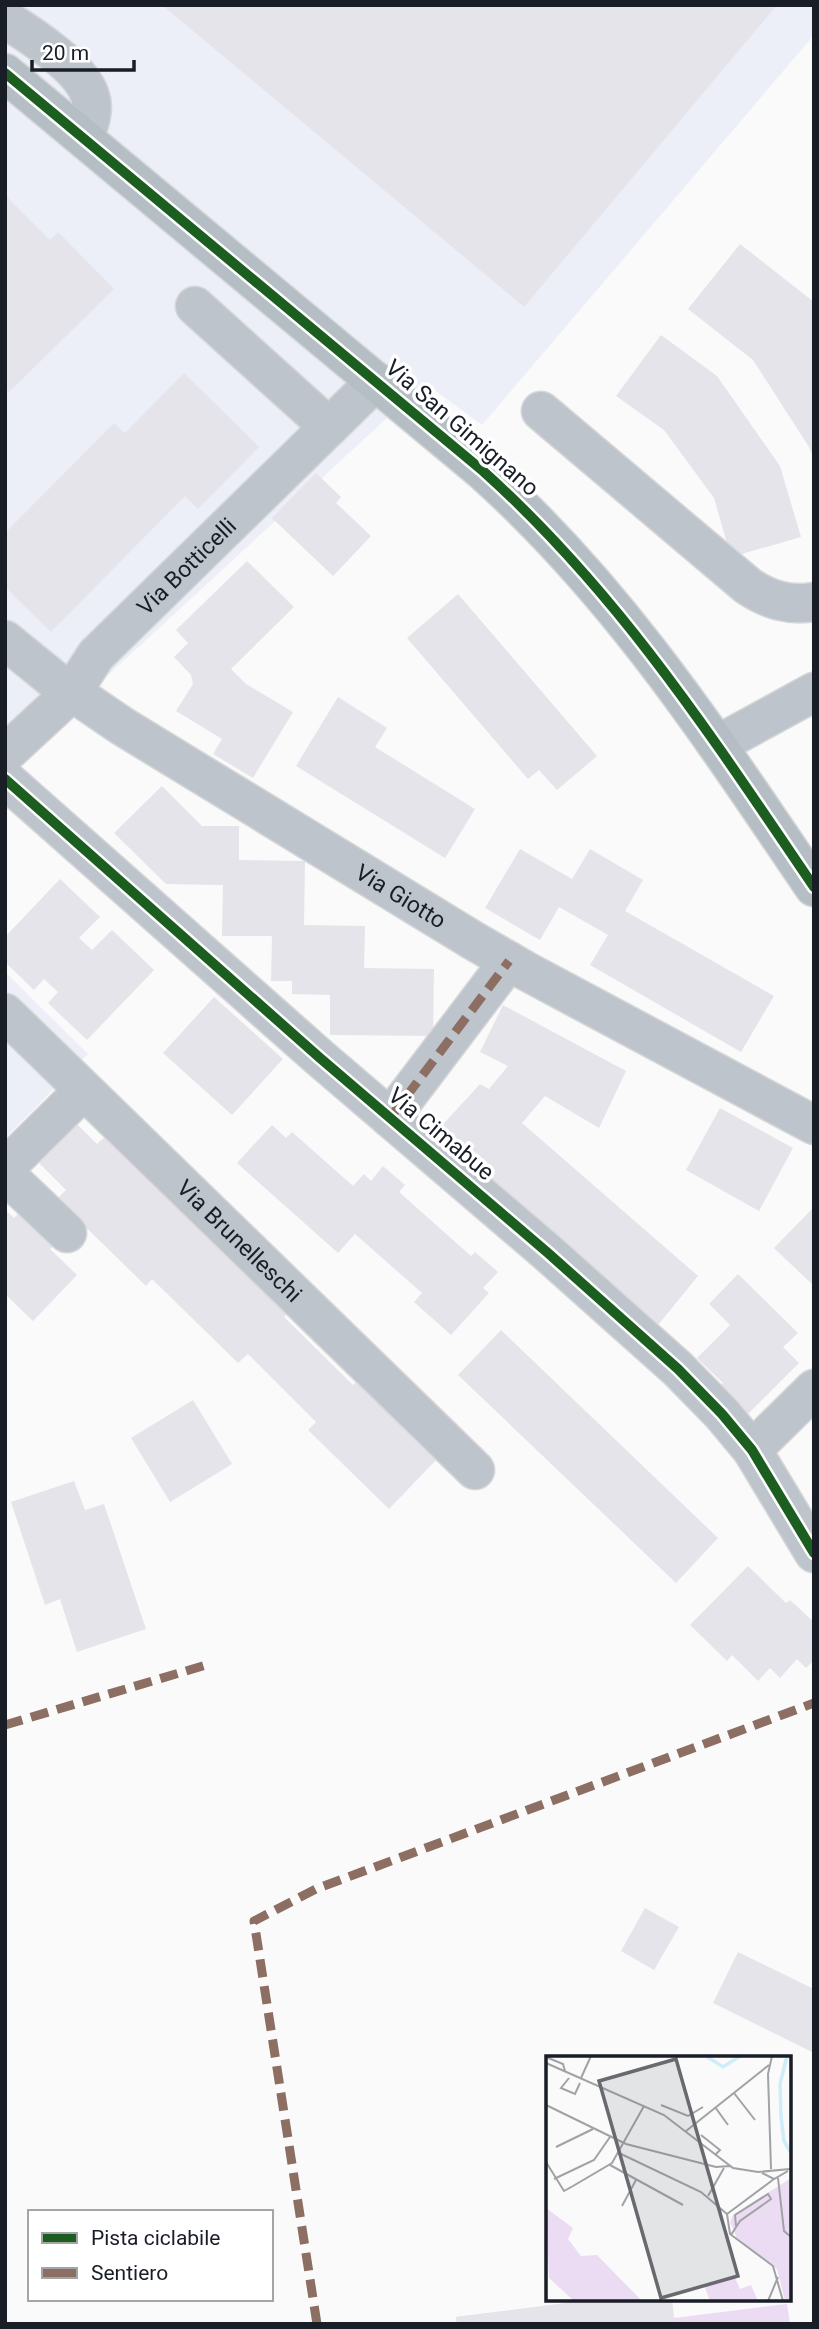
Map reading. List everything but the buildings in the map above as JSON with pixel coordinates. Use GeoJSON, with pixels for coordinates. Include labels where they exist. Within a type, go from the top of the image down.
{"type":"FeatureCollection","features":[{"type":"Feature","properties":{"kind":"main road","name":"Via San Gimignano"},"geometry":{"type":"LineString","coordinates":[[5,73],[484,471],[561,545],[626,621],[717,745],[814,887]]}},
{"type":"Feature","properties":{"kind":"street"},"geometry":{"type":"LineString","coordinates":[[5,19],[48,50],[85,85],[90,93],[92,111],[84,138]]}},
{"type":"Feature","properties":{"kind":"street"},"geometry":{"type":"LineString","coordinates":[[195,306],[330,427]]}},
{"type":"Feature","properties":{"kind":"street","name":"Via Botticelli"},"geometry":{"type":"LineString","coordinates":[[5,754],[72,692],[96,655],[376,382]]}},
{"type":"Feature","properties":{"kind":"street"},"geometry":{"type":"LineString","coordinates":[[541,411],[748,586],[776,601],[814,603]]}},
{"type":"Feature","properties":{"kind":"street","name":"Via Giotto"},"geometry":{"type":"LineString","coordinates":[[5,640],[72,692],[134,734],[509,961],[814,1125]]}},
{"type":"Feature","properties":{"kind":"street"},"geometry":{"type":"LineString","coordinates":[[717,745],[814,692]]}},
{"type":"Feature","properties":{"kind":"street","name":"Via Cimabue"},"geometry":{"type":"LineString","coordinates":[[5,779],[657,1350],[727,1420],[752,1450],[814,1553]]}},
{"type":"Feature","properties":{"kind":"street"},"geometry":{"type":"LineString","coordinates":[[390,1118],[509,961]]}},
{"type":"Feature","properties":{"kind":"street","name":"Via Brunelleschi"},"geometry":{"type":"LineString","coordinates":[[5,1013],[475,1470]]}},
{"type":"Feature","properties":{"kind":"street"},"geometry":{"type":"LineString","coordinates":[[5,1168],[83,1091]]}},
{"type":"Feature","properties":{"kind":"street"},"geometry":{"type":"LineString","coordinates":[[5,1174],[67,1233]]}},
{"type":"Feature","properties":{"kind":"street"},"geometry":{"type":"LineString","coordinates":[[752,1450],[814,1389]]}},
{"type":"Feature","properties":{"kind":"shaded area"},"geometry":{"type":"Polygon","coordinates":[[[5,5],[814,5],[814,35],[482,425],[425,383],[5,770],[5,5]]]}},
{"type":"Feature","properties":{"kind":"shaded area"},"geometry":{"type":"Polygon","coordinates":[[[5,972],[88,1054],[5,1138],[5,972]]]}},
{"type":"Feature","properties":{"kind":"shaded area"},"geometry":{"type":"Polygon","coordinates":[[[582,2301],[606,2301],[674,2318],[787,2304],[790,2324],[457,2324],[456,2317],[582,2301]]]}},
{"type":"Feature","properties":{"kind":"marked path"},"geometry":{"type":"LineString","coordinates":[[390,1118],[509,961]]}},
{"type":"Feature","properties":{"kind":"marked path"},"geometry":{"type":"LineString","coordinates":[[5,1725],[206,1665]]}},
{"type":"Feature","properties":{"kind":"marked path"},"geometry":{"type":"LineString","coordinates":[[317,2324],[254,1921],[316,1889],[814,1703]]}},
{"type":"Feature","properties":{"kind":"cycle path"},"geometry":{"type":"LineString","coordinates":[[5,73],[483,471],[532,518],[578,566],[661,668],[814,887]]}},
{"type":"Feature","properties":{"kind":"cycle path"},"geometry":{"type":"LineString","coordinates":[[5,779],[320,1058],[548,1253],[678,1369],[722,1414],[752,1450],[814,1553]]}}]}
